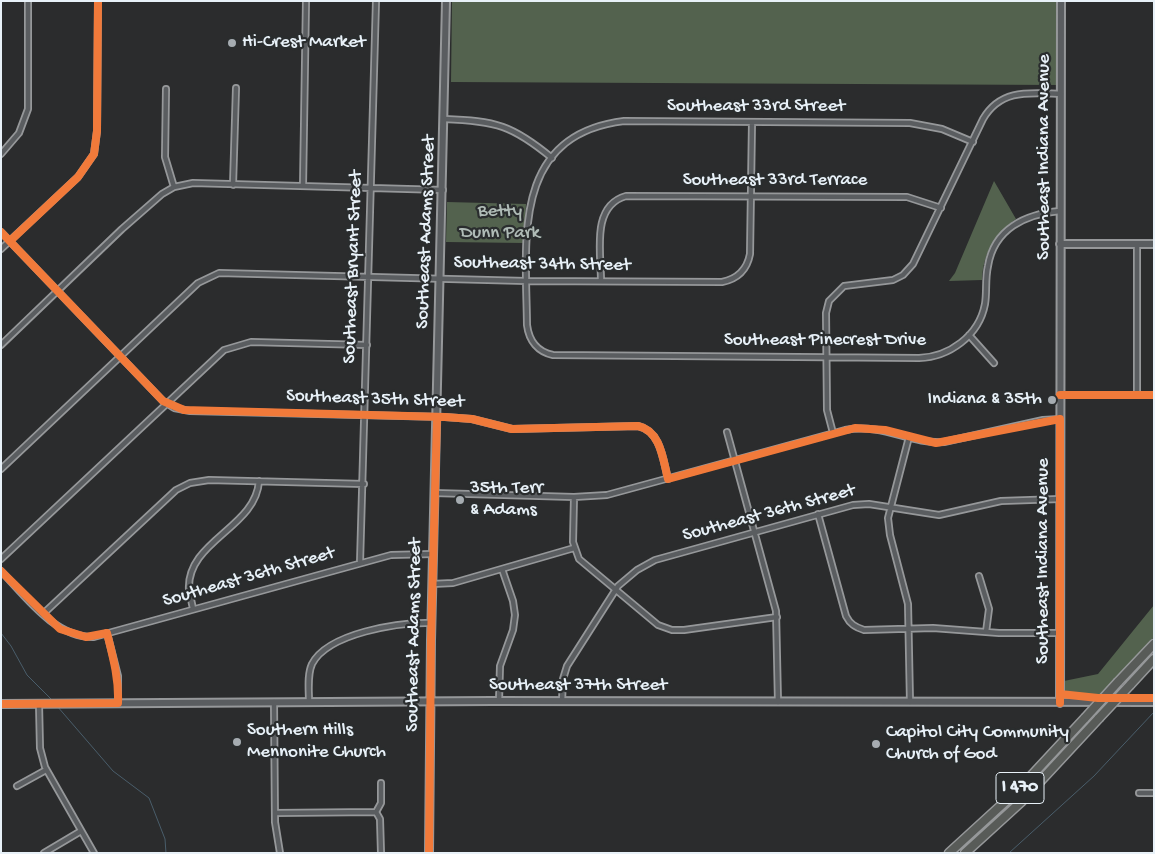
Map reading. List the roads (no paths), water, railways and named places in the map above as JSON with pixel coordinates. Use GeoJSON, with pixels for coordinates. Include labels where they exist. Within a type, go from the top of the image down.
{"type":"FeatureCollection","features":[{"type":"Feature","properties":{"kind":"highway","name":"I 470"},"geometry":{"type":"LineString","coordinates":[[949,853],[1019,789],[1154,644]]}},
{"type":"Feature","properties":{"kind":"highway","name":"I 470"},"geometry":{"type":"LineString","coordinates":[[965,853],[1021,802],[1154,660]]}},
{"type":"Feature","properties":{"kind":"main road","name":"Southeast Adams Street"},"geometry":{"type":"LineString","coordinates":[[429,853],[431,623],[446,1]]}},
{"type":"Feature","properties":{"kind":"main road","name":"Southeast Indiana Avenue"},"geometry":{"type":"LineString","coordinates":[[1060,703],[1061,1]]}},
{"type":"Feature","properties":{"kind":"main road"},"geometry":{"type":"LineString","coordinates":[[1060,244],[1154,244]]}},
{"type":"Feature","properties":{"kind":"main road","name":"Southeast 37th Street"},"geometry":{"type":"LineString","coordinates":[[1,704],[430,701],[1154,702]]}},
{"type":"Feature","properties":{"kind":"street"},"geometry":{"type":"LineString","coordinates":[[1,154],[19,133],[28,109],[28,1]]}},
{"type":"Feature","properties":{"kind":"street"},"geometry":{"type":"LineString","coordinates":[[1,249],[78,177],[94,154],[97,131],[98,1]]}},
{"type":"Feature","properties":{"kind":"street"},"geometry":{"type":"LineString","coordinates":[[303,186],[306,1]]}},
{"type":"Feature","properties":{"kind":"street","name":"Southeast Bryant Street"},"geometry":{"type":"LineString","coordinates":[[360,563],[364,484],[376,1]]}},
{"type":"Feature","properties":{"kind":"street"},"geometry":{"type":"LineString","coordinates":[[233,184],[236,88]]}},
{"type":"Feature","properties":{"kind":"street"},"geometry":{"type":"LineString","coordinates":[[166,89],[165,157],[174,187]]}},
{"type":"Feature","properties":{"kind":"street"},"geometry":{"type":"LineString","coordinates":[[833,433],[827,410],[826,313],[833,295],[848,284],[886,282],[903,275],[916,260],[987,112],[1003,98],[1018,93],[1061,94]]}},
{"type":"Feature","properties":{"kind":"street"},"geometry":{"type":"LineString","coordinates":[[444,119],[476,120],[508,127],[523,135],[552,158]]}},
{"type":"Feature","properties":{"kind":"street"},"geometry":{"type":"LineString","coordinates":[[751,196],[752,122]]}},
{"type":"Feature","properties":{"kind":"street","name":"Southeast 33rd Street"},"geometry":{"type":"LineString","coordinates":[[535,346],[529,336],[527,326],[526,281],[530,200],[539,176],[552,158],[580,134],[613,123],[910,123],[942,129],[973,142]]}},
{"type":"Feature","properties":{"kind":"street"},"geometry":{"type":"LineString","coordinates":[[1,345],[122,228],[162,194],[174,187],[186,184],[233,184],[442,190]]}},
{"type":"Feature","properties":{"kind":"street","name":"Southeast 33rd Terrace"},"geometry":{"type":"LineString","coordinates":[[601,281],[602,222],[605,212],[610,205],[620,198],[630,196],[907,197],[917,198],[940,208]]}},
{"type":"Feature","properties":{"kind":"street","name":"Southeast 34th Street"},"geometry":{"type":"LineString","coordinates":[[1,470],[198,283],[219,273],[526,281],[722,282],[738,275],[746,266],[750,254],[751,196]]}},
{"type":"Feature","properties":{"kind":"street","name":"Southeast Pinecrest Drive"},"geometry":{"type":"LineString","coordinates":[[535,346],[543,352],[553,355],[929,357],[951,349],[969,335],[984,309],[989,260],[1000,237],[1022,219],[1060,211]]}},
{"type":"Feature","properties":{"kind":"street"},"geometry":{"type":"LineString","coordinates":[[1,232],[166,403]]}},
{"type":"Feature","properties":{"kind":"street"},"geometry":{"type":"LineString","coordinates":[[1137,244],[1137,396]]}},
{"type":"Feature","properties":{"kind":"street"},"geometry":{"type":"LineString","coordinates":[[969,335],[994,363]]}},
{"type":"Feature","properties":{"kind":"street"},"geometry":{"type":"LineString","coordinates":[[1,559],[217,355],[238,344],[251,342],[367,345]]}},
{"type":"Feature","properties":{"kind":"street"},"geometry":{"type":"LineString","coordinates":[[1060,395],[1154,396]]}},
{"type":"Feature","properties":{"kind":"street","name":"Southeast 35th Street"},"geometry":{"type":"LineString","coordinates":[[166,403],[190,411],[464,418],[512,429],[641,426],[650,431],[656,438],[668,479]]}},
{"type":"Feature","properties":{"kind":"street"},"geometry":{"type":"LineString","coordinates":[[434,493],[574,497],[607,495],[855,428],[873,428],[929,442],[944,442],[1043,420],[1060,419]]}},
{"type":"Feature","properties":{"kind":"street"},"geometry":{"type":"LineString","coordinates":[[727,432],[777,617],[778,702]]}},
{"type":"Feature","properties":{"kind":"street"},"geometry":{"type":"LineString","coordinates":[[909,437],[889,507],[889,529],[906,596],[910,628],[910,702]]}},
{"type":"Feature","properties":{"kind":"street"},"geometry":{"type":"LineString","coordinates":[[1,570],[44,614],[176,490],[190,483],[203,480],[364,484]]}},
{"type":"Feature","properties":{"kind":"street"},"geometry":{"type":"LineString","coordinates":[[193,609],[189,590],[195,565],[203,554],[251,507],[257,495],[259,482]]}},
{"type":"Feature","properties":{"kind":"street"},"geometry":{"type":"LineString","coordinates":[[574,497],[574,548],[582,562],[653,623],[672,630],[684,630],[777,617]]}},
{"type":"Feature","properties":{"kind":"street","name":"Southeast 36th Street"},"geometry":{"type":"LineString","coordinates":[[562,701],[563,678],[567,666],[616,590],[632,574],[655,560],[818,514],[862,504],[939,515],[1001,501],[1060,499]]}},
{"type":"Feature","properties":{"kind":"street"},"geometry":{"type":"LineString","coordinates":[[818,514],[846,616],[850,623],[864,630],[952,628],[986,632],[1060,633]]}},
{"type":"Feature","properties":{"kind":"street"},"geometry":{"type":"LineString","coordinates":[[432,584],[453,583],[574,548]]}},
{"type":"Feature","properties":{"kind":"street","name":"Southeast 36th Street"},"geometry":{"type":"LineString","coordinates":[[44,614],[57,627],[74,635],[94,637],[360,563],[397,554],[433,554]]}},
{"type":"Feature","properties":{"kind":"street"},"geometry":{"type":"LineString","coordinates":[[498,701],[500,666],[515,615],[513,601],[502,569]]}},
{"type":"Feature","properties":{"kind":"street"},"geometry":{"type":"LineString","coordinates":[[979,576],[988,602],[986,632]]}},
{"type":"Feature","properties":{"kind":"street"},"geometry":{"type":"LineString","coordinates":[[309,702],[311,667],[316,658],[326,648],[341,640],[398,624],[431,623]]}},
{"type":"Feature","properties":{"kind":"street"},"geometry":{"type":"LineString","coordinates":[[107,633],[117,671],[118,703]]}},
{"type":"Feature","properties":{"kind":"street"},"geometry":{"type":"LineString","coordinates":[[274,702],[275,813],[280,853]]}},
{"type":"Feature","properties":{"kind":"street"},"geometry":{"type":"LineString","coordinates":[[41,704],[40,748],[46,770],[94,853]]}},
{"type":"Feature","properties":{"kind":"street"},"geometry":{"type":"LineString","coordinates":[[17,786],[46,770]]}},
{"type":"Feature","properties":{"kind":"street"},"geometry":{"type":"LineString","coordinates":[[376,812],[381,802],[381,783]]}},
{"type":"Feature","properties":{"kind":"street"},"geometry":{"type":"LineString","coordinates":[[1139,793],[1154,793]]}},
{"type":"Feature","properties":{"kind":"street"},"geometry":{"type":"LineString","coordinates":[[275,813],[376,812]]}},
{"type":"Feature","properties":{"kind":"street"},"geometry":{"type":"LineString","coordinates":[[376,812],[380,819],[381,853]]}},
{"type":"Feature","properties":{"kind":"street"},"geometry":{"type":"LineString","coordinates":[[44,853],[81,831]]}},
{"type":"Feature","properties":{"kind":"waterway"},"geometry":{"type":"LineString","coordinates":[[1,633],[11,646],[27,675],[53,701]]}},
{"type":"Feature","properties":{"kind":"waterway"},"geometry":{"type":"LineString","coordinates":[[57,706],[113,771],[149,798],[165,839],[166,853]]}},
{"type":"Feature","properties":{"kind":"waterway"},"geometry":{"type":"LineString","coordinates":[[1009,853],[1094,776],[1154,712]]}},
{"type":"Feature","properties":{"kind":"place","name":"Hi-Crest Market"},"geometry":{"type":"Point","coordinates":[232,43]}},
{"type":"Feature","properties":{"kind":"place","name":"Indiana & 35th"},"geometry":{"type":"Point","coordinates":[1052,400]}},
{"type":"Feature","properties":{"kind":"place","name":"35th Terr & Adams"},"geometry":{"type":"Point","coordinates":[460,500]}},
{"type":"Feature","properties":{"kind":"place","name":"Southern Hills Mennonite Church"},"geometry":{"type":"Point","coordinates":[237,742]}},
{"type":"Feature","properties":{"kind":"place","name":"Capitol City Community Church of God"},"geometry":{"type":"Point","coordinates":[876,744]}},
{"type":"Feature","properties":{"kind":"park label","name":"Betty Dunn Park"},"geometry":{"type":"Point","coordinates":[500,223]}}]}
